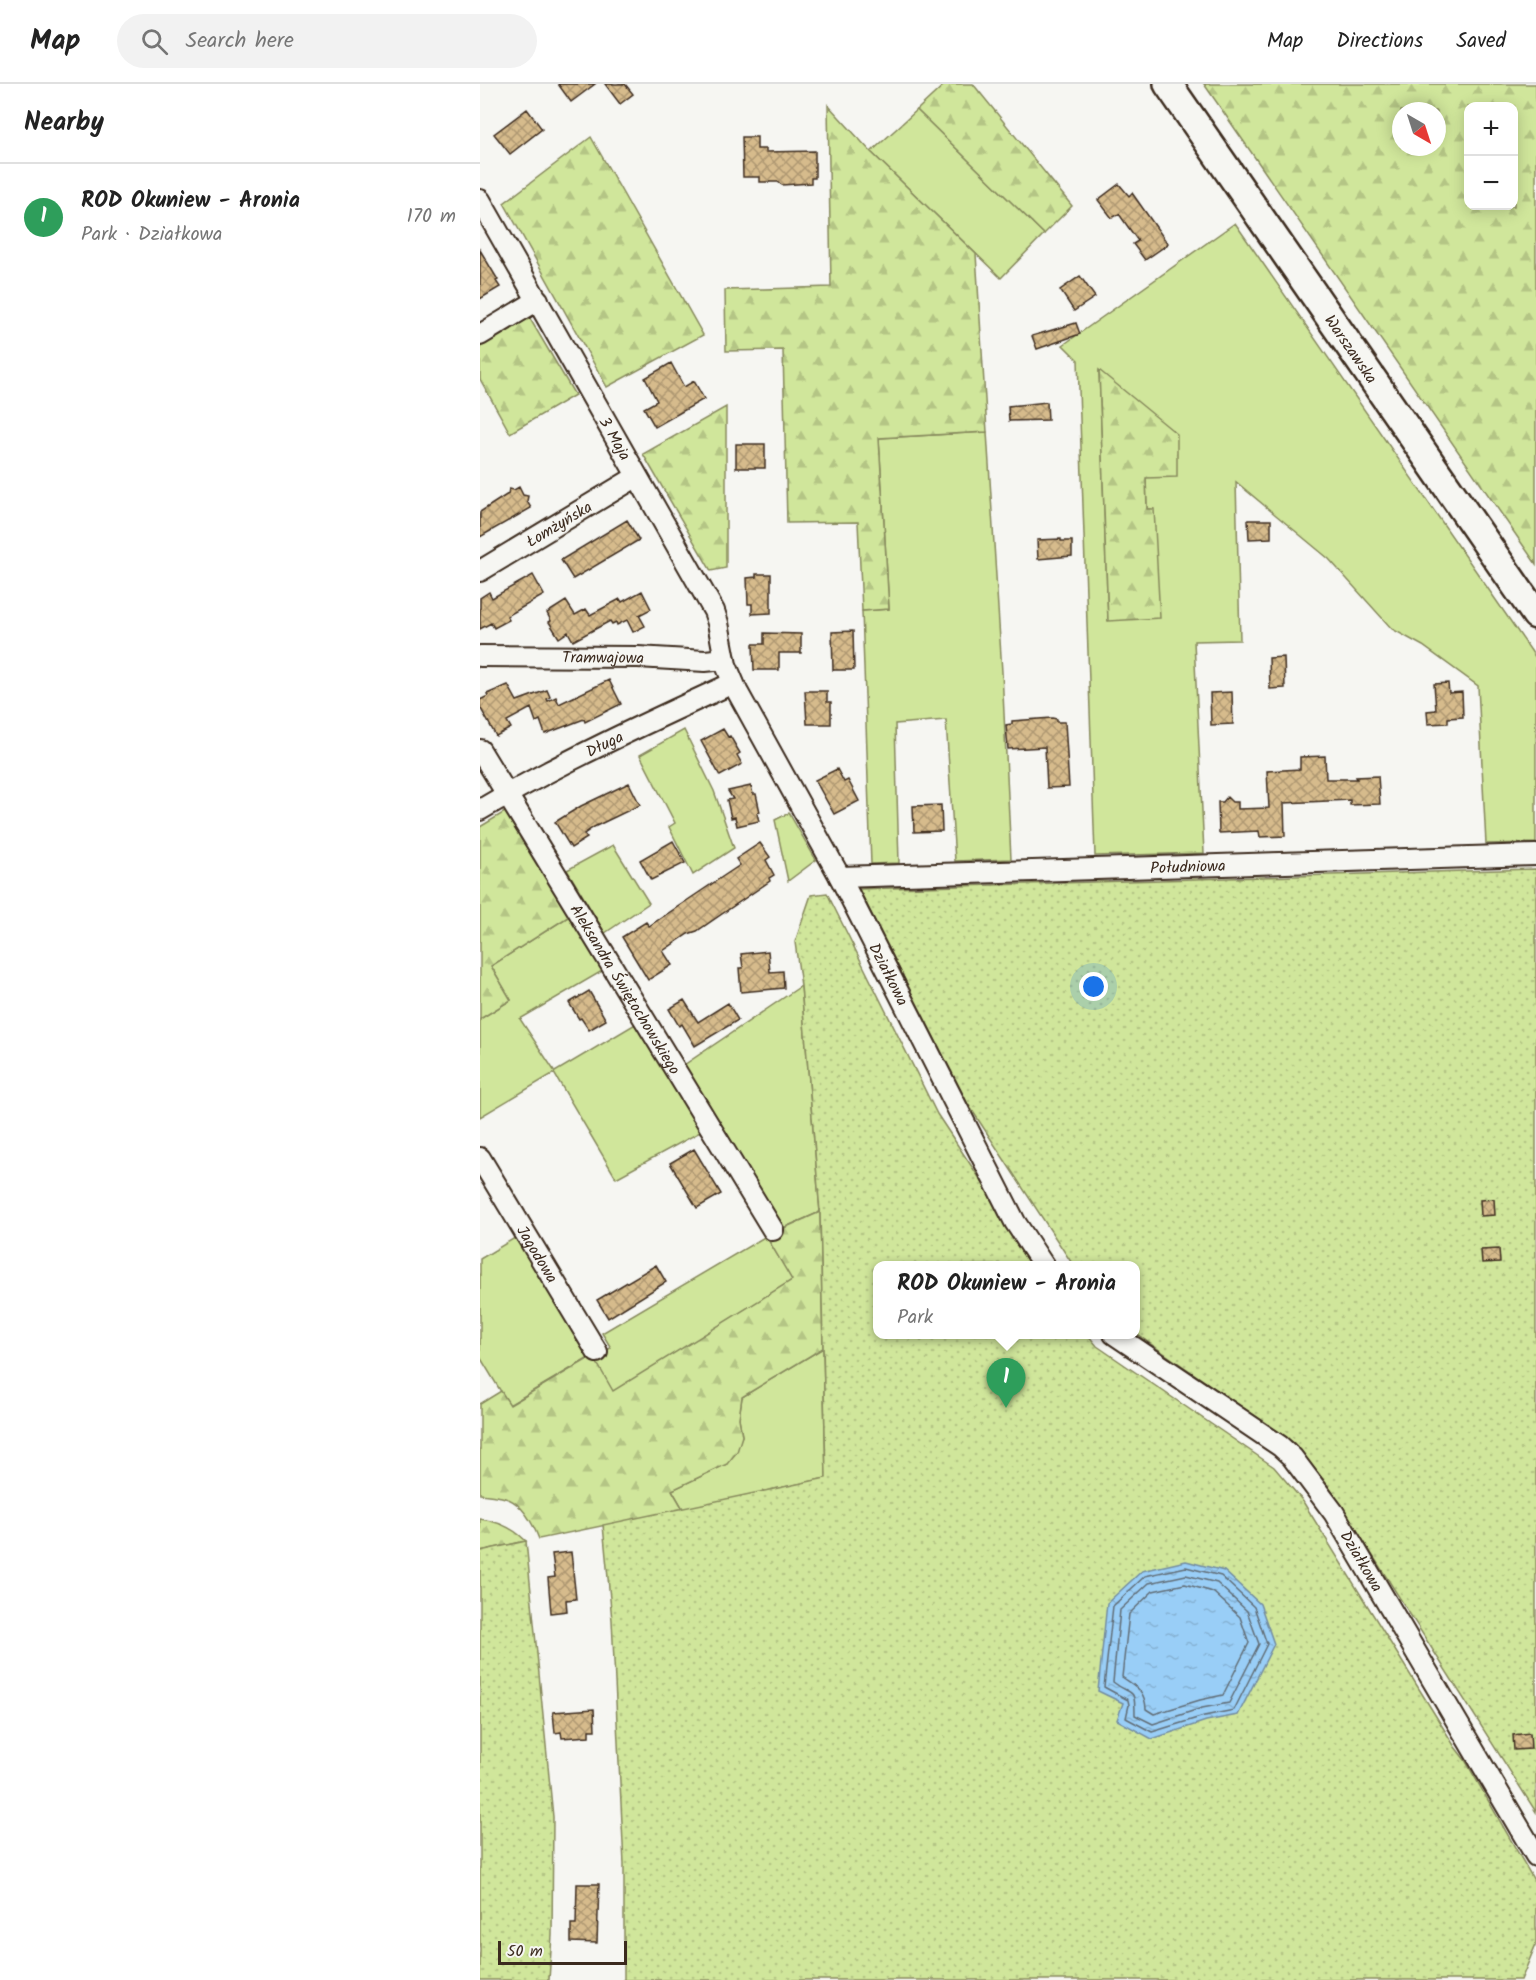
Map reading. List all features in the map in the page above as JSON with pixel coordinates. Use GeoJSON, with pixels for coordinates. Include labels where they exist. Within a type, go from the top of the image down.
{"type":"FeatureCollection","features":[{"type":"Feature","properties":{"kind":"main road","name":"Warszawska"},"geometry":{"type":"LineString","coordinates":[[1168,84],[1536,615]]}},
{"type":"Feature","properties":{"kind":"street","name":"3 Maja"},"geometry":{"type":"LineString","coordinates":[[480,200],[714,611],[733,683]]}},
{"type":"Feature","properties":{"kind":"street"},"geometry":{"type":"LineString","coordinates":[[480,335],[538,300]]}},
{"type":"Feature","properties":{"kind":"street","name":"Łomżyńska"},"geometry":{"type":"LineString","coordinates":[[480,571],[636,477]]}},
{"type":"Feature","properties":{"kind":"street","name":"Tramwajowa"},"geometry":{"type":"LineString","coordinates":[[480,656],[638,657],[705,661],[725,659]]}},
{"type":"Feature","properties":{"kind":"street","name":"Długa"},"geometry":{"type":"LineString","coordinates":[[480,810],[506,794],[623,735],[733,683]]}},
{"type":"Feature","properties":{"kind":"street","name":"Działkowa"},"geometry":{"type":"LineString","coordinates":[[733,683],[840,877],[1015,1222],[1041,1261]]}},
{"type":"Feature","properties":{"kind":"street","name":"Aleksandra Świętochowskiego"},"geometry":{"type":"LineString","coordinates":[[480,750],[773,1230]]}},
{"type":"Feature","properties":{"kind":"street","name":"Południowa"},"geometry":{"type":"LineString","coordinates":[[840,877],[1536,855]]}},
{"type":"Feature","properties":{"kind":"street","name":"Jagodowa"},"geometry":{"type":"LineString","coordinates":[[480,1158],[597,1352]]}},
{"type":"Feature","properties":{"kind":"street","name":"Działkowa"},"geometry":{"type":"LineString","coordinates":[[1120,1339],[1293,1457],[1334,1513],[1536,1856]]}},
{"type":"Feature","properties":{"kind":"green space"},"geometry":{"type":"Polygon","coordinates":[[[945,84],[973,84],[1072,206],[1044,234],[917,110],[945,84]]]}},
{"type":"Feature","properties":{"kind":"green space"},"geometry":{"type":"Polygon","coordinates":[[[1204,84],[1536,84],[1536,564],[1204,84]]]}},
{"type":"Feature","properties":{"kind":"green space"},"geometry":{"type":"Polygon","coordinates":[[[828,105],[871,152],[976,254],[987,432],[879,438],[889,609],[862,611],[858,522],[787,523],[783,350],[726,351],[725,290],[831,287],[828,105]]]}},
{"type":"Feature","properties":{"kind":"green space"},"geometry":{"type":"Polygon","coordinates":[[[917,110],[1044,234],[1001,278],[871,152],[917,110]]]}},
{"type":"Feature","properties":{"kind":"green space"},"geometry":{"type":"Polygon","coordinates":[[[591,137],[703,335],[607,387],[504,203],[591,137]]]}},
{"type":"Feature","properties":{"kind":"green space"},"geometry":{"type":"Polygon","coordinates":[[[1235,223],[1536,658],[1536,843],[1486,844],[1478,686],[1423,646],[1392,629],[1329,559],[1236,482],[1240,640],[1194,641],[1204,853],[1095,856],[1078,360],[1063,345],[1235,223]],[[1099,370],[1108,621],[1153,509],[1147,509],[1146,478],[1099,370]]]}},
{"type":"Feature","properties":{"kind":"green space"},"geometry":{"type":"Polygon","coordinates":[[[529,317],[575,395],[510,433],[480,379],[480,347],[529,317]]]}},
{"type":"Feature","properties":{"kind":"green space"},"geometry":{"type":"Polygon","coordinates":[[[1099,370],[1177,434],[1177,477],[1146,478],[1147,509],[1154,509],[1160,618],[1108,621],[1099,370]]]}},
{"type":"Feature","properties":{"kind":"green space"},"geometry":{"type":"Polygon","coordinates":[[[726,407],[726,568],[711,571],[643,454],[726,407]]]}},
{"type":"Feature","properties":{"kind":"green space"},"geometry":{"type":"Polygon","coordinates":[[[987,432],[1011,859],[955,861],[946,720],[895,724],[899,863],[871,864],[862,611],[889,609],[879,438],[987,432]]]}},
{"type":"Feature","properties":{"kind":"green space"},"geometry":{"type":"Polygon","coordinates":[[[684,730],[714,791],[734,848],[693,875],[669,827],[675,823],[640,755],[684,730]]]}},
{"type":"Feature","properties":{"kind":"green space"},"geometry":{"type":"Polygon","coordinates":[[[508,810],[571,915],[491,966],[511,1000],[480,1019],[480,827],[508,810]]]}},
{"type":"Feature","properties":{"kind":"green space"},"geometry":{"type":"Polygon","coordinates":[[[789,813],[816,860],[788,881],[775,820],[789,813]]]}},
{"type":"Feature","properties":{"kind":"green space"},"geometry":{"type":"Polygon","coordinates":[[[613,845],[649,903],[605,933],[567,870],[613,845]]]}},
{"type":"Feature","properties":{"kind":"green space"},"geometry":{"type":"Polygon","coordinates":[[[1536,869],[1536,1812],[1329,1487],[1294,1443],[1140,1336],[1140,1261],[1070,1261],[968,1104],[859,889],[1536,869]]]}},
{"type":"Feature","properties":{"kind":"green space"},"geometry":{"type":"Polygon","coordinates":[[[827,893],[937,1114],[1034,1261],[873,1261],[873,1339],[1091,1339],[1097,1346],[1274,1467],[1302,1500],[1465,1760],[1536,1884],[1536,1944],[1521,1980],[624,1980],[624,1864],[612,1620],[603,1525],[826,1478],[820,1212],[801,986],[795,942],[811,895],[827,893]]]}},
{"type":"Feature","properties":{"kind":"green space"},"geometry":{"type":"Polygon","coordinates":[[[571,915],[604,970],[520,1019],[555,1072],[637,1023],[702,1131],[616,1178],[554,1073],[480,1117],[480,1019],[511,1000],[491,966],[571,915]]]}},
{"type":"Feature","properties":{"kind":"green space"},"geometry":{"type":"Polygon","coordinates":[[[801,986],[820,1212],[783,1228],[684,1065],[801,986]]]}},
{"type":"Feature","properties":{"kind":"green space"},"geometry":{"type":"Polygon","coordinates":[[[820,1212],[823,1348],[742,1397],[739,1418],[742,1436],[737,1452],[727,1464],[672,1490],[683,1509],[539,1539],[530,1520],[517,1504],[502,1497],[480,1494],[480,1404],[501,1391],[510,1405],[593,1356],[613,1391],[792,1280],[766,1236],[820,1212]]]}},
{"type":"Feature","properties":{"kind":"green space"},"geometry":{"type":"Polygon","coordinates":[[[518,1236],[593,1356],[611,1348],[602,1333],[766,1236],[793,1280],[613,1392],[592,1356],[509,1405],[480,1357],[480,1259],[518,1236]]]}},
{"type":"Feature","properties":{"kind":"green space"},"geometry":{"type":"Polygon","coordinates":[[[823,1348],[826,1478],[683,1509],[672,1490],[727,1464],[742,1436],[739,1418],[742,1397],[823,1348]]]}},
{"type":"Feature","properties":{"kind":"green space"},"geometry":{"type":"Polygon","coordinates":[[[480,1519],[505,1526],[526,1541],[480,1551],[480,1519]]]}},
{"type":"Feature","properties":{"kind":"green space"},"geometry":{"type":"Polygon","coordinates":[[[526,1541],[553,1817],[552,1935],[549,1980],[480,1980],[480,1551],[526,1541]]]}},
{"type":"Feature","properties":{"kind":"water"},"geometry":{"type":"Polygon","coordinates":[[[1186,1561],[1224,1571],[1260,1604],[1274,1644],[1238,1715],[1206,1721],[1152,1739],[1117,1720],[1123,1703],[1098,1691],[1107,1603],[1142,1571],[1186,1561]]]}},
{"type":"Feature","properties":{"kind":"building"},"geometry":{"type":"Polygon","coordinates":[[[558,84],[595,84],[571,102],[558,84]]]}},
{"type":"Feature","properties":{"kind":"building"},"geometry":{"type":"Polygon","coordinates":[[[605,84],[625,84],[633,94],[620,104],[605,84]]]}},
{"type":"Feature","properties":{"kind":"building"},"geometry":{"type":"Polygon","coordinates":[[[527,109],[542,129],[510,154],[494,134],[527,109]]]}},
{"type":"Feature","properties":{"kind":"building"},"geometry":{"type":"Polygon","coordinates":[[[742,137],[757,137],[757,149],[766,149],[766,152],[815,151],[815,178],[811,178],[811,183],[782,185],[778,182],[760,182],[760,177],[743,177],[742,137]]]}},
{"type":"Feature","properties":{"kind":"building"},"geometry":{"type":"Polygon","coordinates":[[[1119,184],[1129,196],[1132,193],[1168,244],[1145,260],[1133,244],[1138,241],[1119,214],[1112,218],[1098,200],[1119,184]]]}},
{"type":"Feature","properties":{"kind":"building"},"geometry":{"type":"Polygon","coordinates":[[[480,250],[500,287],[480,299],[480,250]]]}},
{"type":"Feature","properties":{"kind":"building"},"geometry":{"type":"Polygon","coordinates":[[[1080,276],[1095,297],[1074,311],[1060,290],[1080,276]]]}},
{"type":"Feature","properties":{"kind":"building"},"geometry":{"type":"Polygon","coordinates":[[[1076,323],[1080,334],[1037,349],[1032,336],[1076,323]]]}},
{"type":"Feature","properties":{"kind":"building"},"geometry":{"type":"Polygon","coordinates":[[[671,363],[684,387],[694,381],[704,399],[655,427],[644,408],[657,401],[645,378],[671,363]]]}},
{"type":"Feature","properties":{"kind":"building"},"geometry":{"type":"Polygon","coordinates":[[[1047,402],[1048,420],[1009,421],[1008,406],[1047,402]]]}},
{"type":"Feature","properties":{"kind":"building"},"geometry":{"type":"Polygon","coordinates":[[[736,444],[765,444],[765,468],[736,468],[736,444]]]}},
{"type":"Feature","properties":{"kind":"building"},"geometry":{"type":"Polygon","coordinates":[[[519,487],[523,495],[528,496],[527,501],[531,508],[480,537],[480,512],[508,494],[509,489],[514,490],[519,487]]]}},
{"type":"Feature","properties":{"kind":"building"},"geometry":{"type":"Polygon","coordinates":[[[627,520],[639,540],[573,579],[561,560],[627,520]]]}},
{"type":"Feature","properties":{"kind":"building"},"geometry":{"type":"Polygon","coordinates":[[[1248,520],[1271,520],[1271,538],[1249,539],[1248,520]]]}},
{"type":"Feature","properties":{"kind":"building"},"geometry":{"type":"Polygon","coordinates":[[[1061,539],[1061,541],[1072,541],[1072,556],[1038,559],[1037,540],[1061,539]]]}},
{"type":"Feature","properties":{"kind":"building"},"geometry":{"type":"Polygon","coordinates":[[[756,574],[771,574],[771,613],[752,614],[752,604],[748,604],[747,578],[756,577],[756,574]]]}},
{"type":"Feature","properties":{"kind":"building"},"geometry":{"type":"Polygon","coordinates":[[[533,575],[544,595],[507,616],[509,620],[494,628],[491,623],[480,629],[480,598],[489,592],[492,598],[533,575]]]}},
{"type":"Feature","properties":{"kind":"building"},"geometry":{"type":"Polygon","coordinates":[[[642,591],[651,609],[639,615],[645,626],[633,632],[627,620],[617,625],[616,622],[612,624],[610,621],[573,641],[568,632],[559,638],[549,622],[551,621],[547,613],[566,601],[575,615],[586,609],[590,615],[620,599],[622,602],[642,591]]]}},
{"type":"Feature","properties":{"kind":"building"},"geometry":{"type":"Polygon","coordinates":[[[853,631],[854,670],[833,670],[832,632],[853,631]]]}},
{"type":"Feature","properties":{"kind":"building"},"geometry":{"type":"Polygon","coordinates":[[[764,633],[801,634],[801,653],[779,653],[779,670],[754,670],[753,644],[764,644],[764,633]]]}},
{"type":"Feature","properties":{"kind":"building"},"geometry":{"type":"Polygon","coordinates":[[[1284,657],[1285,688],[1270,689],[1269,658],[1284,657]]]}},
{"type":"Feature","properties":{"kind":"building"},"geometry":{"type":"Polygon","coordinates":[[[609,680],[621,704],[585,722],[584,719],[545,734],[540,720],[536,722],[531,708],[507,721],[511,728],[496,736],[480,707],[480,700],[488,696],[487,694],[508,685],[517,701],[547,690],[550,697],[548,701],[556,697],[559,704],[609,680]]]}},
{"type":"Feature","properties":{"kind":"building"},"geometry":{"type":"Polygon","coordinates":[[[1448,683],[1449,693],[1462,692],[1463,717],[1448,718],[1448,723],[1428,724],[1427,711],[1436,710],[1434,684],[1448,683]]]}},
{"type":"Feature","properties":{"kind":"building"},"geometry":{"type":"Polygon","coordinates":[[[805,691],[827,691],[827,702],[831,702],[831,724],[807,724],[805,691]]]}},
{"type":"Feature","properties":{"kind":"building"},"geometry":{"type":"Polygon","coordinates":[[[1232,692],[1233,724],[1211,725],[1210,693],[1232,692]]]}},
{"type":"Feature","properties":{"kind":"building"},"geometry":{"type":"Polygon","coordinates":[[[1057,719],[1057,722],[1065,722],[1069,787],[1047,788],[1045,747],[1008,749],[1006,725],[1012,724],[1012,721],[1057,719]]]}},
{"type":"Feature","properties":{"kind":"building"},"geometry":{"type":"Polygon","coordinates":[[[723,729],[740,753],[737,755],[742,764],[720,776],[701,741],[723,729]]]}},
{"type":"Feature","properties":{"kind":"building"},"geometry":{"type":"Polygon","coordinates":[[[1325,756],[1326,779],[1378,776],[1380,804],[1350,805],[1350,800],[1284,803],[1285,836],[1260,837],[1259,831],[1219,833],[1218,802],[1223,802],[1227,797],[1232,802],[1238,802],[1238,809],[1269,808],[1267,771],[1300,769],[1300,757],[1325,756]]]}},
{"type":"Feature","properties":{"kind":"building"},"geometry":{"type":"Polygon","coordinates":[[[837,769],[844,782],[848,780],[859,801],[834,814],[815,780],[837,769]]]}},
{"type":"Feature","properties":{"kind":"building"},"geometry":{"type":"Polygon","coordinates":[[[629,783],[640,805],[594,827],[584,834],[587,838],[571,848],[555,822],[581,806],[629,783]]]}},
{"type":"Feature","properties":{"kind":"building"},"geometry":{"type":"Polygon","coordinates":[[[751,786],[753,794],[756,794],[760,812],[757,813],[759,821],[737,826],[735,817],[731,818],[727,800],[733,799],[728,791],[751,786]]]}},
{"type":"Feature","properties":{"kind":"building"},"geometry":{"type":"Polygon","coordinates":[[[941,805],[942,831],[914,832],[913,806],[941,805]]]}},
{"type":"Feature","properties":{"kind":"building"},"geometry":{"type":"Polygon","coordinates":[[[673,841],[685,863],[651,880],[640,860],[673,841]]]}},
{"type":"Feature","properties":{"kind":"building"},"geometry":{"type":"Polygon","coordinates":[[[760,843],[770,857],[766,860],[774,875],[769,878],[770,881],[697,931],[688,934],[663,951],[672,965],[648,980],[622,937],[646,922],[649,926],[740,865],[736,859],[760,843]]]}},
{"type":"Feature","properties":{"kind":"building"},"geometry":{"type":"Polygon","coordinates":[[[768,951],[770,972],[783,971],[784,988],[741,992],[739,968],[743,968],[741,954],[768,951]]]}},
{"type":"Feature","properties":{"kind":"building"},"geometry":{"type":"Polygon","coordinates":[[[589,991],[606,1020],[589,1030],[569,1003],[589,991]]]}},
{"type":"Feature","properties":{"kind":"building"},"geometry":{"type":"Polygon","coordinates":[[[684,1000],[698,1022],[728,1003],[738,1020],[695,1046],[682,1024],[679,1026],[669,1009],[684,1000]]]}},
{"type":"Feature","properties":{"kind":"building"},"geometry":{"type":"Polygon","coordinates":[[[694,1149],[721,1194],[697,1208],[670,1163],[694,1149]]]}},
{"type":"Feature","properties":{"kind":"building"},"geometry":{"type":"Polygon","coordinates":[[[1494,1199],[1495,1215],[1481,1216],[1480,1200],[1494,1199]]]}},
{"type":"Feature","properties":{"kind":"building"},"geometry":{"type":"Polygon","coordinates":[[[1499,1249],[1500,1262],[1482,1263],[1481,1250],[1499,1249]]]}},
{"type":"Feature","properties":{"kind":"building"},"geometry":{"type":"Polygon","coordinates":[[[656,1265],[666,1282],[608,1318],[597,1300],[656,1265]]]}},
{"type":"Feature","properties":{"kind":"building"},"geometry":{"type":"Polygon","coordinates":[[[571,1552],[576,1599],[566,1600],[567,1611],[551,1613],[548,1578],[555,1577],[552,1554],[571,1552]]]}},
{"type":"Feature","properties":{"kind":"building"},"geometry":{"type":"Polygon","coordinates":[[[594,1709],[595,1730],[589,1730],[589,1736],[562,1738],[561,1732],[555,1733],[553,1712],[594,1709]]]}},
{"type":"Feature","properties":{"kind":"building"},"geometry":{"type":"Polygon","coordinates":[[[1530,1733],[1531,1749],[1514,1750],[1513,1735],[1530,1733]]]}},
{"type":"Feature","properties":{"kind":"building"},"geometry":{"type":"Polygon","coordinates":[[[577,1884],[599,1884],[597,1943],[571,1942],[571,1924],[576,1924],[577,1884]]]}},
{"type":"Feature","properties":{"kind":"place","name":"ROD Okuniew - Aronia"},"geometry":{"type":"Point","coordinates":[1006,1408]}}]}
